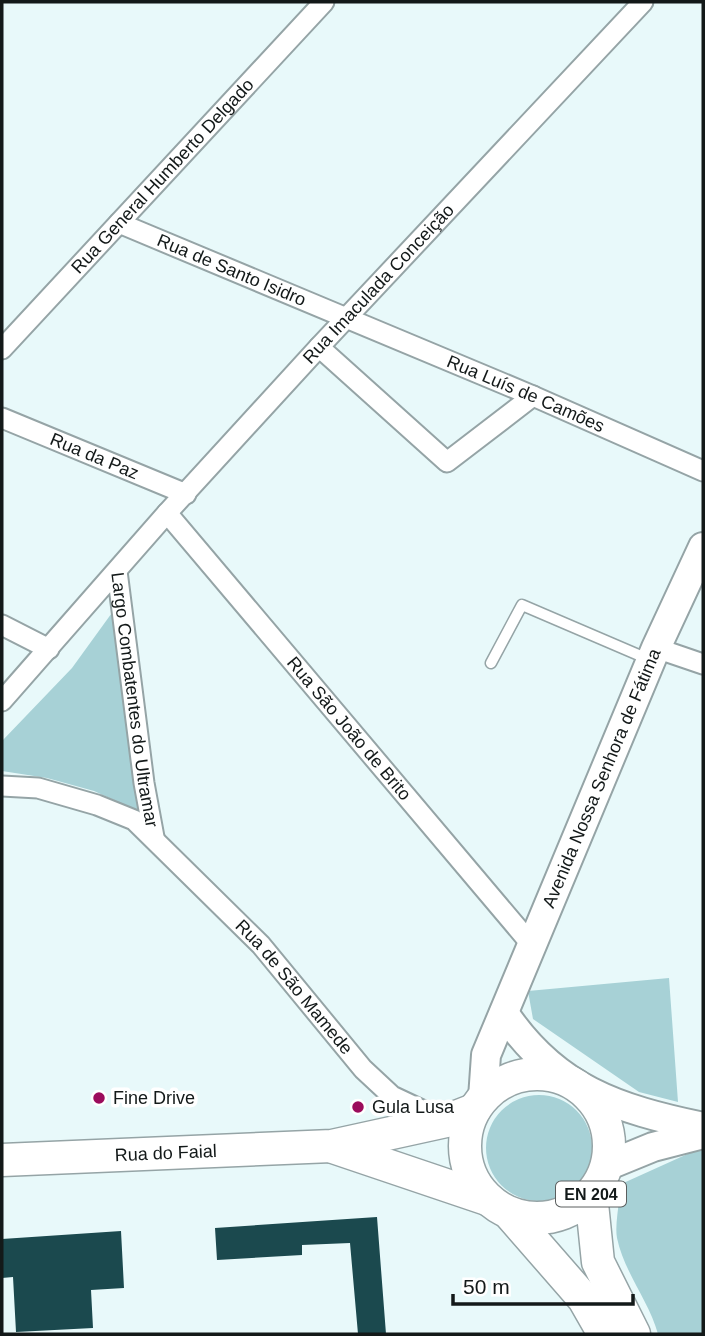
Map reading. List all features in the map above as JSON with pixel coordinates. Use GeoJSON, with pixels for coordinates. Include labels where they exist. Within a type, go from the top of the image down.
{"type":"FeatureCollection","features":[{"type":"Feature","properties":{"kind":"main road","name":"EN 204"},"geometry":{"type":"LineString","coordinates":[[535,1074],[554,1076],[582,1089],[600,1112],[609,1141],[608,1165],[591,1194],[566,1213],[541,1219],[332,1146],[468,1110],[504,1082],[535,1074]]}},
{"type":"Feature","properties":{"kind":"main road"},"geometry":{"type":"LineString","coordinates":[[468,1110],[465,1152],[472,1179],[584,1299],[604,1334]]}},
{"type":"Feature","properties":{"kind":"main road","name":"Rua do Faial"},"geometry":{"type":"LineString","coordinates":[[2,1160],[332,1146]]}},
{"type":"Feature","properties":{"kind":"main road","name":"EN 204"},"geometry":{"type":"LineString","coordinates":[[591,1194],[598,1262],[634,1334]]}},
{"type":"Feature","properties":{"kind":"street","name":"Rua General Humberto Delgado"},"geometry":{"type":"LineString","coordinates":[[2,349],[324,2]]}},
{"type":"Feature","properties":{"kind":"street","name":"Rua Imaculada Conceição"},"geometry":{"type":"LineString","coordinates":[[117,570],[319,347],[643,2]]}},
{"type":"Feature","properties":{"kind":"street","name":"Rua de Santo Isidro"},"geometry":{"type":"LineString","coordinates":[[119,223],[345,319]]}},
{"type":"Feature","properties":{"kind":"street","name":"Rua Luís de Camões"},"geometry":{"type":"LineString","coordinates":[[345,319],[533,396],[703,471]]}},
{"type":"Feature","properties":{"kind":"street"},"geometry":{"type":"LineString","coordinates":[[319,347],[447,462],[533,396]]}},
{"type":"Feature","properties":{"kind":"street","name":"Rua da Paz"},"geometry":{"type":"LineString","coordinates":[[2,418],[186,494]]}},
{"type":"Feature","properties":{"kind":"street","name":"Rua São João de Brito"},"geometry":{"type":"LineString","coordinates":[[167,513],[531,944]]}},
{"type":"Feature","properties":{"kind":"street","name":"Avenida Nossa Senhora de Fátima"},"geometry":{"type":"LineString","coordinates":[[468,1110],[486,1055],[531,944],[653,654],[703,547]]}},
{"type":"Feature","properties":{"kind":"street","name":"Largo Combatentes do Ultramar"},"geometry":{"type":"LineString","coordinates":[[2,701],[117,570]]}},
{"type":"Feature","properties":{"kind":"street","name":"Largo Combatentes do Ultramar"},"geometry":{"type":"LineString","coordinates":[[117,570],[144,783],[154,837]]}},
{"type":"Feature","properties":{"kind":"street"},"geometry":{"type":"LineString","coordinates":[[2,625],[49,649]]}},
{"type":"Feature","properties":{"kind":"street"},"geometry":{"type":"LineString","coordinates":[[653,654],[703,664]]}},
{"type":"Feature","properties":{"kind":"street","name":"Largo Combatentes do Ultramar"},"geometry":{"type":"LineString","coordinates":[[2,786],[38,789],[97,805],[134,820],[154,837]]}},
{"type":"Feature","properties":{"kind":"street","name":"Rua de São Mamede"},"geometry":{"type":"LineString","coordinates":[[154,837],[261,945],[363,1069],[392,1096],[468,1110]]}},
{"type":"Feature","properties":{"kind":"street"},"geometry":{"type":"LineString","coordinates":[[504,1013],[534,1053],[582,1089],[652,1116],[703,1127]]}},
{"type":"Feature","properties":{"kind":"street"},"geometry":{"type":"LineString","coordinates":[[608,1165],[653,1147],[703,1134]]}},
{"type":"Feature","properties":{"kind":"lane"},"geometry":{"type":"LineString","coordinates":[[491,663],[522,606],[653,654]]}},
{"type":"Feature","properties":{"kind":"shaded area"},"geometry":{"type":"Polygon","coordinates":[[[114,610],[138,811],[94,791],[47,778],[2,771],[2,741],[72,668],[114,610]]]}},
{"type":"Feature","properties":{"kind":"shaded area"},"geometry":{"type":"Polygon","coordinates":[[[669,978],[678,1102],[639,1092],[533,1019],[528,991],[669,978]]]}},
{"type":"Feature","properties":{"kind":"shaded area"},"geometry":{"type":"Polygon","coordinates":[[[539,1095],[559,1099],[577,1110],[588,1128],[592,1148],[588,1168],[577,1186],[559,1197],[539,1201],[519,1197],[501,1186],[490,1168],[486,1148],[490,1128],[501,1110],[519,1099],[539,1095]]]}},
{"type":"Feature","properties":{"kind":"shaded area"},"geometry":{"type":"Polygon","coordinates":[[[703,1147],[703,1334],[658,1334],[620,1251],[616,1224],[619,1200],[623,1200],[619,1185],[703,1147]]]}},
{"type":"Feature","properties":{"kind":"building"},"geometry":{"type":"Polygon","coordinates":[[[377,1217],[386,1334],[358,1334],[350,1243],[302,1245],[302,1255],[217,1260],[215,1228],[377,1217]]]}},
{"type":"Feature","properties":{"kind":"building"},"geometry":{"type":"Polygon","coordinates":[[[121,1231],[124,1288],[91,1290],[93,1328],[16,1332],[13,1277],[2,1278],[2,1239],[121,1231]]]}},
{"type":"Feature","properties":{"kind":"place","name":"Fine Drive"},"geometry":{"type":"Point","coordinates":[99,1098]}},
{"type":"Feature","properties":{"kind":"place","name":"Gula Lusa"},"geometry":{"type":"Point","coordinates":[358,1107]}}]}
